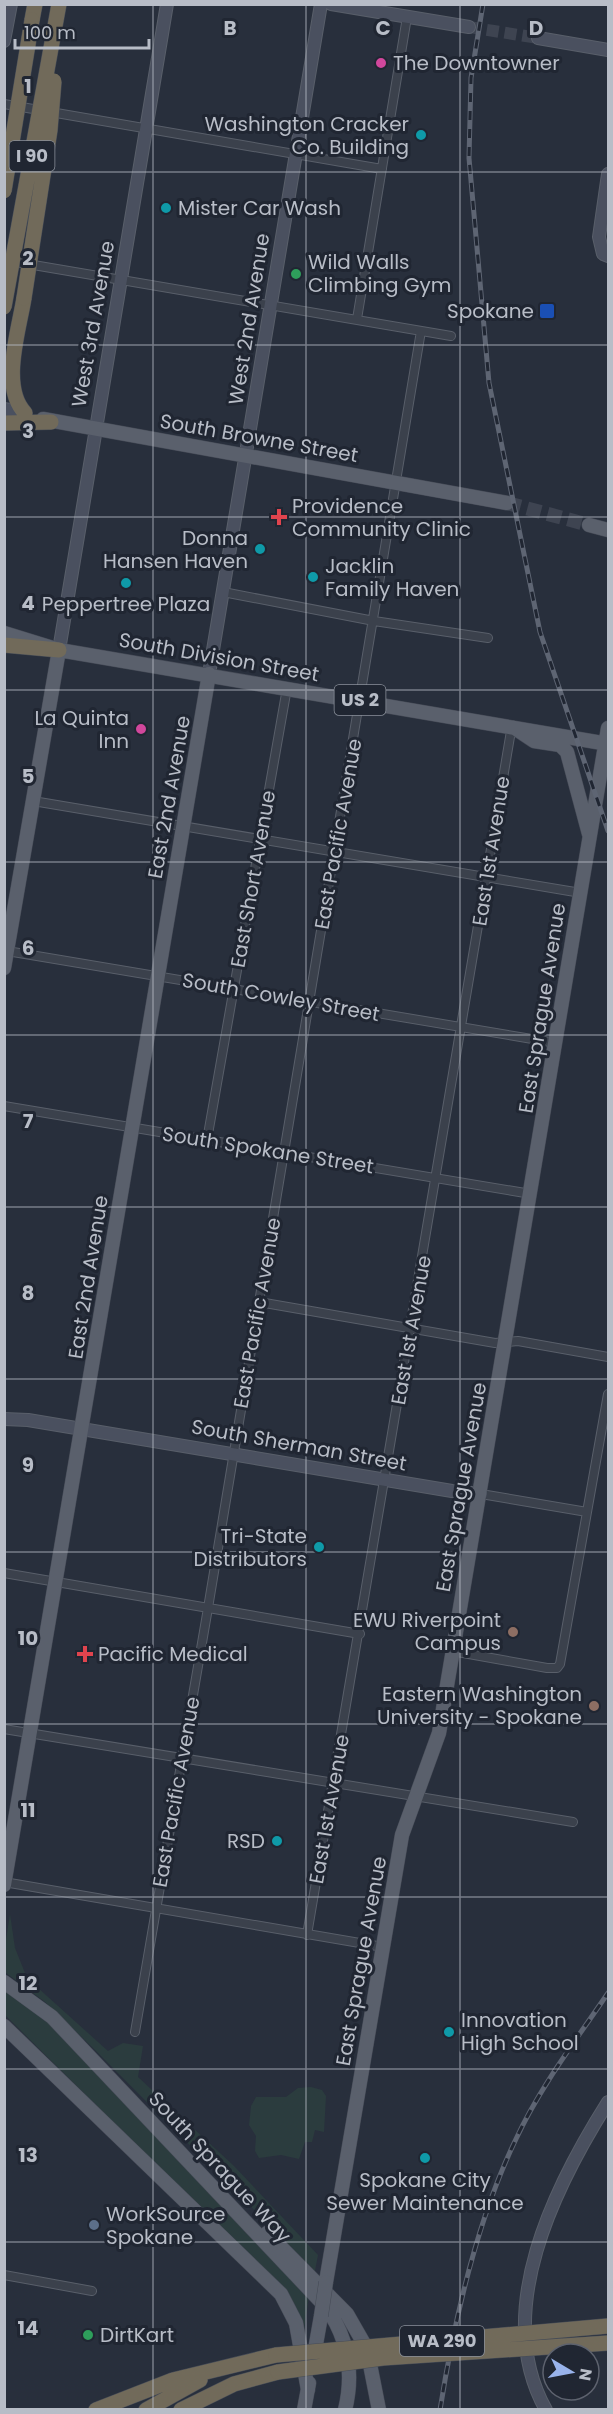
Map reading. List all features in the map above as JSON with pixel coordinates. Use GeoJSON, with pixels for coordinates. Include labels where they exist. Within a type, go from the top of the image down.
{"type":"FeatureCollection","features":[{"type":"Feature","properties":{"kind":"highway","name":"I 90"},"geometry":{"type":"LineString","coordinates":[[4,191],[35,4]]}},
{"type":"Feature","properties":{"kind":"highway","name":"I 90"},"geometry":{"type":"LineString","coordinates":[[4,307],[60,4]]}},
{"type":"Feature","properties":{"kind":"highway"},"geometry":{"type":"LineString","coordinates":[[25,413],[15,399],[11,378],[50,130],[60,4]]}},
{"type":"Feature","properties":{"kind":"highway"},"geometry":{"type":"LineString","coordinates":[[4,148],[32,20]]}},
{"type":"Feature","properties":{"kind":"highway"},"geometry":{"type":"LineString","coordinates":[[4,423],[51,422]]}},
{"type":"Feature","properties":{"kind":"highway"},"geometry":{"type":"LineString","coordinates":[[4,645],[59,650]]}},
{"type":"Feature","properties":{"kind":"highway","name":"WA 290"},"geometry":{"type":"LineString","coordinates":[[230,2366],[276,2355],[609,2326]]}},
{"type":"Feature","properties":{"kind":"highway","name":"WA 290"},"geometry":{"type":"LineString","coordinates":[[181,2409],[234,2384],[278,2372],[383,2358],[609,2343]]}},
{"type":"Feature","properties":{"kind":"highway"},"geometry":{"type":"LineString","coordinates":[[96,2409],[173,2380],[230,2366]]}},
{"type":"Feature","properties":{"kind":"highway"},"geometry":{"type":"LineString","coordinates":[[146,2409],[173,2393],[230,2366]]}},
{"type":"Feature","properties":{"kind":"main road"},"geometry":{"type":"LineString","coordinates":[[4,41],[11,4]]}},
{"type":"Feature","properties":{"kind":"main road","name":"West 3rd Avenue"},"geometry":{"type":"LineString","coordinates":[[59,650],[167,4]]}},
{"type":"Feature","properties":{"kind":"main road","name":"West 2nd Avenue"},"geometry":{"type":"LineString","coordinates":[[209,675],[321,4]]}},
{"type":"Feature","properties":{"kind":"main road"},"geometry":{"type":"LineString","coordinates":[[331,4],[469,27]]}},
{"type":"Feature","properties":{"kind":"main road"},"geometry":{"type":"LineString","coordinates":[[538,38],[609,50]]}},
{"type":"Feature","properties":{"kind":"main road"},"geometry":{"type":"LineString","coordinates":[[609,174],[598,237],[603,254],[609,256]]}},
{"type":"Feature","properties":{"kind":"main road","name":"South Browne Street"},"geometry":{"type":"LineString","coordinates":[[4,409],[51,422],[507,503]]}},
{"type":"Feature","properties":{"kind":"main road"},"geometry":{"type":"LineString","coordinates":[[589,525],[609,530]]}},
{"type":"Feature","properties":{"kind":"main road","name":"South Division Street"},"geometry":{"type":"LineString","coordinates":[[4,633],[59,650],[607,743]]}},
{"type":"Feature","properties":{"kind":"main road"},"geometry":{"type":"LineString","coordinates":[[4,968],[59,650]]}},
{"type":"Feature","properties":{"kind":"main road","name":"East 2nd Avenue"},"geometry":{"type":"LineString","coordinates":[[5,1883],[209,675]]}},
{"type":"Feature","properties":{"kind":"main road"},"geometry":{"type":"LineString","coordinates":[[512,726],[534,741],[560,746],[566,750],[590,841]]}},
{"type":"Feature","properties":{"kind":"main road","name":"East Sprague Avenue"},"geometry":{"type":"LineString","coordinates":[[306,2400],[402,1835],[439,1733],[609,728]]}},
{"type":"Feature","properties":{"kind":"main road"},"geometry":{"type":"LineString","coordinates":[[598,792],[609,775]]}},
{"type":"Feature","properties":{"kind":"main road","name":"South Sherman Street"},"geometry":{"type":"LineString","coordinates":[[4,1419],[28,1420],[481,1494]]}},
{"type":"Feature","properties":{"kind":"main road","name":"South Sprague Way"},"geometry":{"type":"LineString","coordinates":[[4,1982],[52,2017],[326,2307],[339,2327],[349,2367],[345,2409]]}},
{"type":"Feature","properties":{"kind":"main road"},"geometry":{"type":"LineString","coordinates":[[4,2026],[281,2294],[296,2323],[306,2400]]}},
{"type":"Feature","properties":{"kind":"main road"},"geometry":{"type":"LineString","coordinates":[[546,2409],[532,2378],[525,2340],[529,2289],[554,2202],[584,2141],[609,2102]]}},
{"type":"Feature","properties":{"kind":"main road"},"geometry":{"type":"LineString","coordinates":[[237,2214],[267,2233],[347,2314],[367,2349],[379,2409]]}},
{"type":"Feature","properties":{"kind":"street"},"geometry":{"type":"LineString","coordinates":[[357,320],[407,17]]}},
{"type":"Feature","properties":{"kind":"street"},"geometry":{"type":"LineString","coordinates":[[4,104],[382,169]]}},
{"type":"Feature","properties":{"kind":"street"},"geometry":{"type":"LineString","coordinates":[[4,260],[451,336]]}},
{"type":"Feature","properties":{"kind":"street","name":"East Pacific Avenue"},"geometry":{"type":"LineString","coordinates":[[135,2032],[285,1153],[421,331]]}},
{"type":"Feature","properties":{"kind":"street"},"geometry":{"type":"LineString","coordinates":[[223,592],[374,621],[488,638]]}},
{"type":"Feature","properties":{"kind":"street","name":"East Short Avenue"},"geometry":{"type":"LineString","coordinates":[[207,1140],[287,688]]}},
{"type":"Feature","properties":{"kind":"street","name":"East 1st Avenue"},"geometry":{"type":"LineString","coordinates":[[307,1935],[360,1634],[512,726]]}},
{"type":"Feature","properties":{"kind":"street"},"geometry":{"type":"LineString","coordinates":[[33,801],[581,893]]}},
{"type":"Feature","properties":{"kind":"street","name":"South Cowley Street"},"geometry":{"type":"LineString","coordinates":[[7,951],[556,1043]]}},
{"type":"Feature","properties":{"kind":"street","name":"South Spokane Street"},"geometry":{"type":"LineString","coordinates":[[4,1106],[531,1194]]}},
{"type":"Feature","properties":{"kind":"street"},"geometry":{"type":"LineString","coordinates":[[259,1302],[495,1343],[518,1341],[609,1357]]}},
{"type":"Feature","properties":{"kind":"street"},"geometry":{"type":"LineString","coordinates":[[452,1652],[557,1668],[563,1657],[609,1394]]}},
{"type":"Feature","properties":{"kind":"street","name":"South Sherman Street"},"geometry":{"type":"LineString","coordinates":[[481,1494],[587,1512]]}},
{"type":"Feature","properties":{"kind":"street"},"geometry":{"type":"LineString","coordinates":[[4,1573],[360,1634]]}},
{"type":"Feature","properties":{"kind":"street"},"geometry":{"type":"LineString","coordinates":[[4,1729],[573,1822]]}},
{"type":"Feature","properties":{"kind":"street"},"geometry":{"type":"LineString","coordinates":[[5,1883],[383,1947]]}},
{"type":"Feature","properties":{"kind":"street"},"geometry":{"type":"LineString","coordinates":[[4,2275],[92,2291]]}},
{"type":"Feature","properties":{"kind":"shaded area"},"geometry":{"type":"Polygon","coordinates":[[[10,1914],[15,1948],[27,1978],[108,2051],[123,2043],[143,2046],[138,2077],[234,2166],[318,2255],[315,2271],[93,2048],[45,2002],[6,1973],[5,1946],[10,1914]]]}},
{"type":"Feature","properties":{"kind":"shaded area"},"geometry":{"type":"Polygon","coordinates":[[[4,1989],[42,2013],[309,2296],[304,2330],[300,2321],[102,2111],[5,2015],[4,1989]]]}},
{"type":"Feature","properties":{"kind":"shaded area"},"geometry":{"type":"Polygon","coordinates":[[[311,2087],[322,2090],[326,2096],[324,2132],[315,2130],[312,2142],[305,2142],[299,2159],[281,2155],[259,2158],[255,2151],[256,2136],[249,2125],[251,2106],[256,2097],[286,2097],[298,2088],[311,2087]]]}},
{"type":"Feature","properties":{"kind":"tunnel"},"geometry":{"type":"LineString","coordinates":[[469,27],[538,38]]}},
{"type":"Feature","properties":{"kind":"tunnel"},"geometry":{"type":"LineString","coordinates":[[507,503],[589,525]]}},
{"type":"Feature","properties":{"kind":"railway"},"geometry":{"type":"LineString","coordinates":[[483,4],[471,78],[469,158],[489,383],[540,632],[608,831]]}},
{"type":"Feature","properties":{"kind":"railway"},"geometry":{"type":"LineString","coordinates":[[440,2410],[460,2306],[479,2237],[502,2170],[536,2101],[608,1993]]}},
{"type":"Feature","properties":{"kind":"place","name":"The Downtowner"},"geometry":{"type":"Point","coordinates":[381,63]}},
{"type":"Feature","properties":{"kind":"place","name":"Washington Cracker Co. Building"},"geometry":{"type":"Point","coordinates":[421,135]}},
{"type":"Feature","properties":{"kind":"place","name":"Mister Car Wash"},"geometry":{"type":"Point","coordinates":[166,208]}},
{"type":"Feature","properties":{"kind":"place","name":"Wild Walls Climbing Gym"},"geometry":{"type":"Point","coordinates":[296,274]}},
{"type":"Feature","properties":{"kind":"place","name":"Spokane"},"geometry":{"type":"Point","coordinates":[547,311]}},
{"type":"Feature","properties":{"kind":"place","name":"Providence Community Clinic"},"geometry":{"type":"Point","coordinates":[279,517]}},
{"type":"Feature","properties":{"kind":"place","name":"Donna Hansen Haven"},"geometry":{"type":"Point","coordinates":[260,549]}},
{"type":"Feature","properties":{"kind":"place","name":"Jacklin Family Haven"},"geometry":{"type":"Point","coordinates":[313,577]}},
{"type":"Feature","properties":{"kind":"place","name":"Peppertree Plaza"},"geometry":{"type":"Point","coordinates":[126,583]}},
{"type":"Feature","properties":{"kind":"place","name":"La Quinta Inn"},"geometry":{"type":"Point","coordinates":[141,729]}},
{"type":"Feature","properties":{"kind":"place","name":"Tri-State Distributors"},"geometry":{"type":"Point","coordinates":[319,1547]}},
{"type":"Feature","properties":{"kind":"place","name":"EWU Riverpoint Campus"},"geometry":{"type":"Point","coordinates":[513,1632]}},
{"type":"Feature","properties":{"kind":"place","name":"Pacific Medical"},"geometry":{"type":"Point","coordinates":[85,1654]}},
{"type":"Feature","properties":{"kind":"place","name":"Eastern Washington University - Spokane"},"geometry":{"type":"Point","coordinates":[594,1706]}},
{"type":"Feature","properties":{"kind":"place","name":"RSD"},"geometry":{"type":"Point","coordinates":[277,1841]}},
{"type":"Feature","properties":{"kind":"place","name":"Innovation High School"},"geometry":{"type":"Point","coordinates":[449,2032]}},
{"type":"Feature","properties":{"kind":"place","name":"Spokane City Sewer Maintenance"},"geometry":{"type":"Point","coordinates":[425,2158]}},
{"type":"Feature","properties":{"kind":"place","name":"WorkSource Spokane"},"geometry":{"type":"Point","coordinates":[94,2225]}},
{"type":"Feature","properties":{"kind":"place","name":"DirtKart"},"geometry":{"type":"Point","coordinates":[88,2335]}}]}
